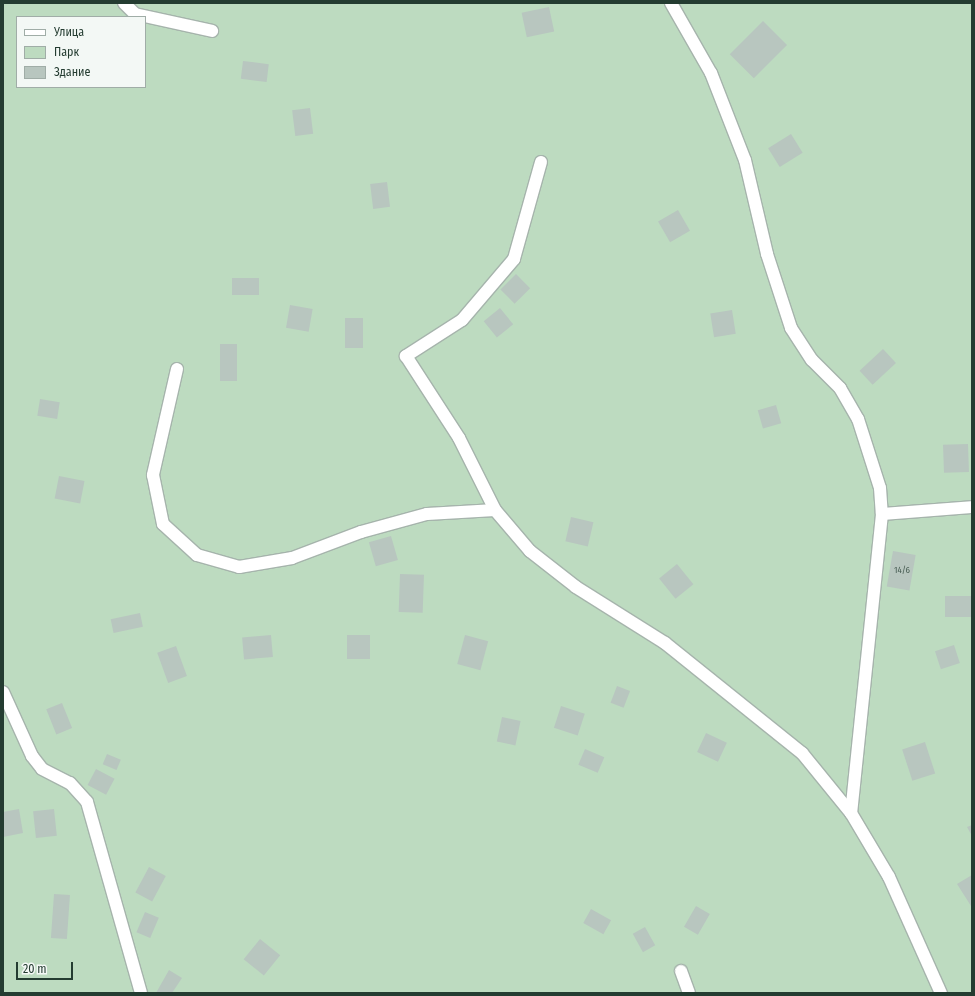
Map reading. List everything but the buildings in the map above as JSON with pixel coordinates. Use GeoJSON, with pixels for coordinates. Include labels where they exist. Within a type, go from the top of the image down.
{"type":"FeatureCollection","features":[{"type":"Feature","properties":{"kind":"street"},"geometry":{"type":"LineString","coordinates":[[124,3],[135,14],[144,16]]}},
{"type":"Feature","properties":{"kind":"street"},"geometry":{"type":"LineString","coordinates":[[671,3],[711,73],[745,160],[767,254],[791,328],[812,360],[840,388],[858,419],[880,488],[882,514],[851,813]]}},
{"type":"Feature","properties":{"kind":"street"},"geometry":{"type":"LineString","coordinates":[[146,16],[212,31]]}},
{"type":"Feature","properties":{"kind":"street"},"geometry":{"type":"LineString","coordinates":[[541,162],[514,259],[462,320],[406,356],[459,438],[495,510],[530,551],[576,587],[665,643],[802,753],[851,813],[889,877],[941,993]]}},
{"type":"Feature","properties":{"kind":"street"},"geometry":{"type":"LineString","coordinates":[[177,369],[153,475],[164,524],[197,555],[239,567],[292,558],[361,532],[427,514],[495,510]]}},
{"type":"Feature","properties":{"kind":"street"},"geometry":{"type":"LineString","coordinates":[[882,514],[972,507]]}},
{"type":"Feature","properties":{"kind":"street"},"geometry":{"type":"LineString","coordinates":[[3,692],[32,756],[42,769],[70,783],[87,802],[141,993]]}},
{"type":"Feature","properties":{"kind":"street"},"geometry":{"type":"LineString","coordinates":[[681,971],[689,993]]}},
{"type":"Feature","properties":{"kind":"green space"},"geometry":{"type":"Polygon","coordinates":[[[3,3],[972,3],[972,993],[3,993],[3,3]]]}}]}
